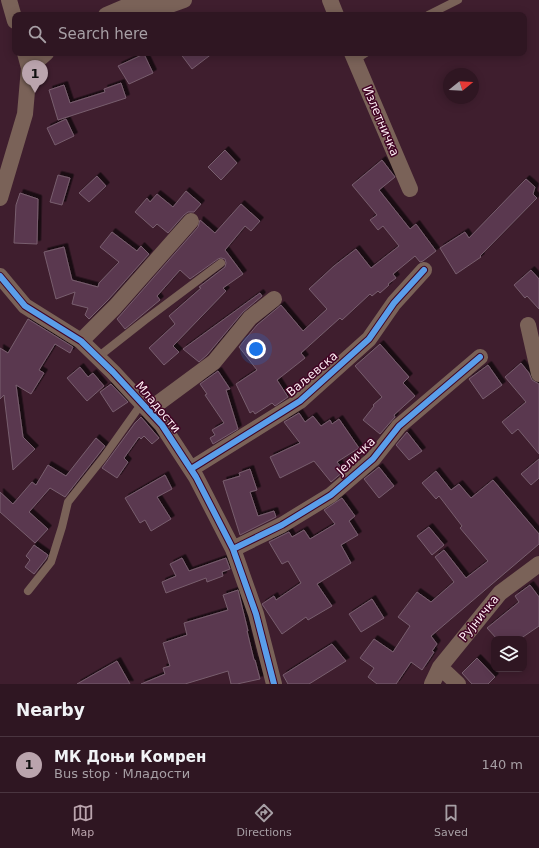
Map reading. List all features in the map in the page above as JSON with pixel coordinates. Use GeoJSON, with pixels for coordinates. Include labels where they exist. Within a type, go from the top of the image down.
{"type":"FeatureCollection","features":[{"type":"Feature","properties":{"kind":"street"},"geometry":{"type":"LineString","coordinates":[[113,12],[124,7],[170,5],[184,0]]}},
{"type":"Feature","properties":{"kind":"street"},"geometry":{"type":"LineString","coordinates":[[330,0],[335,12]]}},
{"type":"Feature","properties":{"kind":"street"},"geometry":{"type":"LineString","coordinates":[[0,198],[25,114],[27,60],[38,56]]}},
{"type":"Feature","properties":{"kind":"street","name":"Излетничка"},"geometry":{"type":"LineString","coordinates":[[358,56],[410,189]]}},
{"type":"Feature","properties":{"kind":"street"},"geometry":{"type":"LineString","coordinates":[[81,341],[115,307],[191,221]]}},
{"type":"Feature","properties":{"kind":"street","name":"Ваљевска"},"geometry":{"type":"LineString","coordinates":[[191,469],[300,401],[370,339],[394,303],[424,270]]}},
{"type":"Feature","properties":{"kind":"street","name":"Младости"},"geometry":{"type":"LineString","coordinates":[[1,281],[25,306],[81,341],[162,425],[191,469],[233,550],[256,614],[272,684]]}},
{"type":"Feature","properties":{"kind":"street"},"geometry":{"type":"LineString","coordinates":[[145,406],[214,362],[250,318],[274,299]]}},
{"type":"Feature","properties":{"kind":"street"},"geometry":{"type":"LineString","coordinates":[[528,325],[539,374]]}},
{"type":"Feature","properties":{"kind":"street","name":"Јеличка"},"geometry":{"type":"LineString","coordinates":[[233,550],[282,525],[331,495],[373,459],[399,426],[480,357]]}},
{"type":"Feature","properties":{"kind":"street","name":"Рујничка"},"geometry":{"type":"LineString","coordinates":[[432,684],[440,667],[500,592],[537,570]]}},
{"type":"Feature","properties":{"kind":"street"},"geometry":{"type":"LineString","coordinates":[[440,667],[458,684]]}},
{"type":"Feature","properties":{"kind":"lane"},"geometry":{"type":"LineString","coordinates":[[434,12],[458,0]]}},
{"type":"Feature","properties":{"kind":"lane"},"geometry":{"type":"LineString","coordinates":[[98,357],[221,263]]}},
{"type":"Feature","properties":{"kind":"lane"},"geometry":{"type":"LineString","coordinates":[[28,591],[51,562],[68,502],[145,406]]}},
{"type":"Feature","properties":{"kind":"building"},"geometry":{"type":"Polygon","coordinates":[[[140,56],[145,56],[153,73],[129,84],[118,66],[140,56]]]}},
{"type":"Feature","properties":{"kind":"building"},"geometry":{"type":"Polygon","coordinates":[[[182,56],[209,56],[192,69],[182,56]]]}},
{"type":"Feature","properties":{"kind":"building"},"geometry":{"type":"Polygon","coordinates":[[[121,83],[126,98],[58,120],[49,90],[64,85],[70,103],[105,92],[104,89],[121,83]]]}},
{"type":"Feature","properties":{"kind":"building"},"geometry":{"type":"Polygon","coordinates":[[[66,119],[74,136],[55,145],[47,128],[66,119]]]}},
{"type":"Feature","properties":{"kind":"building"},"geometry":{"type":"Polygon","coordinates":[[[225,150],[237,163],[221,180],[208,167],[225,150]]]}},
{"type":"Feature","properties":{"kind":"building"},"geometry":{"type":"Polygon","coordinates":[[[382,160],[395,177],[379,190],[410,229],[416,224],[436,251],[420,262],[415,256],[393,274],[396,278],[380,293],[378,291],[372,296],[370,294],[342,320],[340,318],[301,353],[305,358],[277,380],[288,397],[275,406],[272,403],[255,414],[253,411],[250,413],[236,384],[257,370],[239,347],[257,325],[281,305],[303,331],[327,309],[309,289],[334,266],[356,249],[371,268],[399,246],[383,226],[378,230],[370,220],[377,215],[352,185],[382,160]]]}},
{"type":"Feature","properties":{"kind":"building"},"geometry":{"type":"Polygon","coordinates":[[[58,175],[70,178],[62,205],[50,202],[58,175]]]}},
{"type":"Feature","properties":{"kind":"building"},"geometry":{"type":"Polygon","coordinates":[[[97,176],[106,186],[89,202],[79,193],[97,176]]]}},
{"type":"Feature","properties":{"kind":"building"},"geometry":{"type":"Polygon","coordinates":[[[526,179],[535,187],[533,194],[537,198],[480,256],[481,257],[456,274],[440,248],[465,232],[469,238],[526,179]]]}},
{"type":"Feature","properties":{"kind":"building"},"geometry":{"type":"Polygon","coordinates":[[[186,191],[201,204],[194,212],[188,212],[184,215],[168,233],[157,224],[153,228],[135,212],[147,198],[150,202],[157,194],[173,207],[186,191]]]}},
{"type":"Feature","properties":{"kind":"building"},"geometry":{"type":"Polygon","coordinates":[[[20,193],[38,199],[37,244],[14,243],[16,205],[20,193]]]}},
{"type":"Feature","properties":{"kind":"building"},"geometry":{"type":"Polygon","coordinates":[[[241,204],[260,221],[251,231],[245,226],[225,250],[243,274],[223,288],[226,291],[173,346],[179,352],[164,365],[149,348],[175,324],[169,316],[201,288],[199,287],[225,267],[225,259],[218,259],[190,279],[180,270],[157,296],[160,300],[125,329],[117,319],[198,227],[200,220],[215,233],[241,204]]]}},
{"type":"Feature","properties":{"kind":"building"},"geometry":{"type":"Polygon","coordinates":[[[112,232],[137,251],[141,246],[149,254],[89,319],[85,315],[88,308],[72,304],[75,292],[56,299],[44,252],[64,247],[72,280],[98,287],[99,283],[119,262],[100,247],[112,232]]]}},
{"type":"Feature","properties":{"kind":"building"},"geometry":{"type":"Polygon","coordinates":[[[531,270],[539,279],[539,309],[527,296],[525,298],[514,285],[531,270]]]}},
{"type":"Feature","properties":{"kind":"building"},"geometry":{"type":"Polygon","coordinates":[[[260,293],[262,296],[243,312],[207,355],[199,362],[183,349],[260,293]]]}},
{"type":"Feature","properties":{"kind":"building"},"geometry":{"type":"Polygon","coordinates":[[[28,319],[73,347],[70,353],[55,344],[39,370],[44,373],[31,394],[16,385],[23,437],[35,449],[13,470],[4,395],[0,399],[0,348],[8,353],[28,319]]]}},
{"type":"Feature","properties":{"kind":"building"},"geometry":{"type":"Polygon","coordinates":[[[380,344],[409,377],[403,383],[415,396],[394,415],[395,417],[380,434],[363,420],[374,406],[373,405],[382,397],[355,366],[380,344]]]}},
{"type":"Feature","properties":{"kind":"building"},"geometry":{"type":"Polygon","coordinates":[[[521,363],[529,373],[532,380],[539,384],[539,454],[518,429],[512,434],[502,422],[526,402],[505,377],[521,363]]]}},
{"type":"Feature","properties":{"kind":"building"},"geometry":{"type":"Polygon","coordinates":[[[488,365],[502,385],[483,399],[469,379],[488,365]]]}},
{"type":"Feature","properties":{"kind":"building"},"geometry":{"type":"Polygon","coordinates":[[[80,367],[88,377],[93,373],[104,386],[87,401],[67,378],[80,367]]]}},
{"type":"Feature","properties":{"kind":"building"},"geometry":{"type":"Polygon","coordinates":[[[218,371],[230,389],[226,390],[238,429],[213,444],[210,438],[215,435],[212,430],[224,423],[205,395],[207,394],[200,384],[218,371]]]}},
{"type":"Feature","properties":{"kind":"building"},"geometry":{"type":"Polygon","coordinates":[[[111,384],[128,402],[113,412],[100,392],[111,384]]]}},
{"type":"Feature","properties":{"kind":"building"},"geometry":{"type":"Polygon","coordinates":[[[299,413],[305,422],[313,416],[321,426],[330,420],[332,424],[339,419],[359,448],[337,462],[344,471],[331,482],[314,461],[280,478],[270,457],[300,443],[284,422],[299,413]]]}},
{"type":"Feature","properties":{"kind":"building"},"geometry":{"type":"Polygon","coordinates":[[[141,417],[159,438],[152,444],[144,436],[141,439],[139,437],[124,458],[128,462],[117,478],[102,468],[141,417]]]}},
{"type":"Feature","properties":{"kind":"building"},"geometry":{"type":"Polygon","coordinates":[[[407,432],[422,451],[409,460],[396,445],[407,432]]]}},
{"type":"Feature","properties":{"kind":"building"},"geometry":{"type":"Polygon","coordinates":[[[96,438],[105,446],[65,497],[50,488],[29,512],[48,529],[35,543],[0,512],[0,492],[13,504],[32,482],[36,485],[48,465],[66,476],[96,438]]]}},
{"type":"Feature","properties":{"kind":"building"},"geometry":{"type":"Polygon","coordinates":[[[539,459],[539,478],[531,485],[521,474],[539,459]]]}},
{"type":"Feature","properties":{"kind":"building"},"geometry":{"type":"Polygon","coordinates":[[[379,467],[394,486],[379,498],[364,479],[379,467]]]}},
{"type":"Feature","properties":{"kind":"building"},"geometry":{"type":"Polygon","coordinates":[[[250,469],[257,490],[250,492],[258,516],[274,511],[276,517],[240,535],[223,481],[240,476],[239,473],[250,469]]]}},
{"type":"Feature","properties":{"kind":"building"},"geometry":{"type":"Polygon","coordinates":[[[436,471],[451,490],[459,484],[471,498],[493,480],[539,534],[539,544],[431,636],[437,644],[432,651],[434,652],[422,670],[411,662],[396,684],[377,684],[368,677],[374,668],[360,658],[374,639],[393,652],[410,626],[398,617],[417,592],[431,602],[454,582],[435,557],[444,550],[466,578],[488,561],[460,528],[462,526],[439,496],[436,499],[422,483],[436,471]]]}},
{"type":"Feature","properties":{"kind":"building"},"geometry":{"type":"Polygon","coordinates":[[[165,475],[172,489],[157,497],[171,519],[151,531],[145,520],[140,523],[125,498],[165,475]]]}},
{"type":"Feature","properties":{"kind":"building"},"geometry":{"type":"Polygon","coordinates":[[[342,498],[355,516],[349,521],[358,535],[341,545],[351,563],[317,584],[332,606],[308,620],[306,617],[282,634],[262,604],[274,596],[276,600],[301,583],[288,561],[282,564],[269,542],[289,532],[292,537],[304,530],[310,539],[335,524],[324,510],[342,498]]]}},
{"type":"Feature","properties":{"kind":"building"},"geometry":{"type":"Polygon","coordinates":[[[429,527],[444,545],[432,555],[417,536],[429,527]]]}},
{"type":"Feature","properties":{"kind":"building"},"geometry":{"type":"Polygon","coordinates":[[[34,545],[48,555],[34,574],[25,567],[30,560],[26,556],[34,545]]]}},
{"type":"Feature","properties":{"kind":"building"},"geometry":{"type":"Polygon","coordinates":[[[182,558],[189,571],[226,558],[230,569],[222,572],[223,576],[207,582],[206,578],[166,593],[162,582],[176,576],[170,564],[182,558]]]}},
{"type":"Feature","properties":{"kind":"building"},"geometry":{"type":"Polygon","coordinates":[[[530,585],[539,597],[539,626],[524,636],[494,636],[487,628],[519,602],[515,596],[530,585]]]}},
{"type":"Feature","properties":{"kind":"building"},"geometry":{"type":"Polygon","coordinates":[[[238,590],[254,660],[260,679],[231,684],[228,671],[185,684],[141,684],[165,674],[163,668],[170,666],[163,643],[187,635],[184,623],[228,610],[223,595],[238,590]]]}},
{"type":"Feature","properties":{"kind":"building"},"geometry":{"type":"Polygon","coordinates":[[[372,599],[384,618],[361,632],[349,614],[372,599]]]}},
{"type":"Feature","properties":{"kind":"building"},"geometry":{"type":"Polygon","coordinates":[[[332,644],[346,661],[309,684],[288,684],[283,675],[332,644]]]}},
{"type":"Feature","properties":{"kind":"building"},"geometry":{"type":"Polygon","coordinates":[[[477,658],[495,677],[488,684],[472,684],[462,673],[477,658]]]}},
{"type":"Feature","properties":{"kind":"building"},"geometry":{"type":"Polygon","coordinates":[[[117,661],[130,684],[77,684],[117,661]]]}},
{"type":"Feature","properties":{"kind":"cycle path"},"geometry":{"type":"LineString","coordinates":[[191,469],[300,401],[369,339],[394,303],[424,270]]}},
{"type":"Feature","properties":{"kind":"cycle path"},"geometry":{"type":"LineString","coordinates":[[0,276],[25,306],[81,341],[113,372],[162,425],[196,477],[233,549],[256,614],[274,684]]}},
{"type":"Feature","properties":{"kind":"cycle path"},"geometry":{"type":"LineString","coordinates":[[233,549],[282,525],[331,495],[373,459],[399,426],[480,357]]}},
{"type":"Feature","properties":{"kind":"place","name":"МК Доњи Комрен"},"geometry":{"type":"Point","coordinates":[35,93]}}]}
